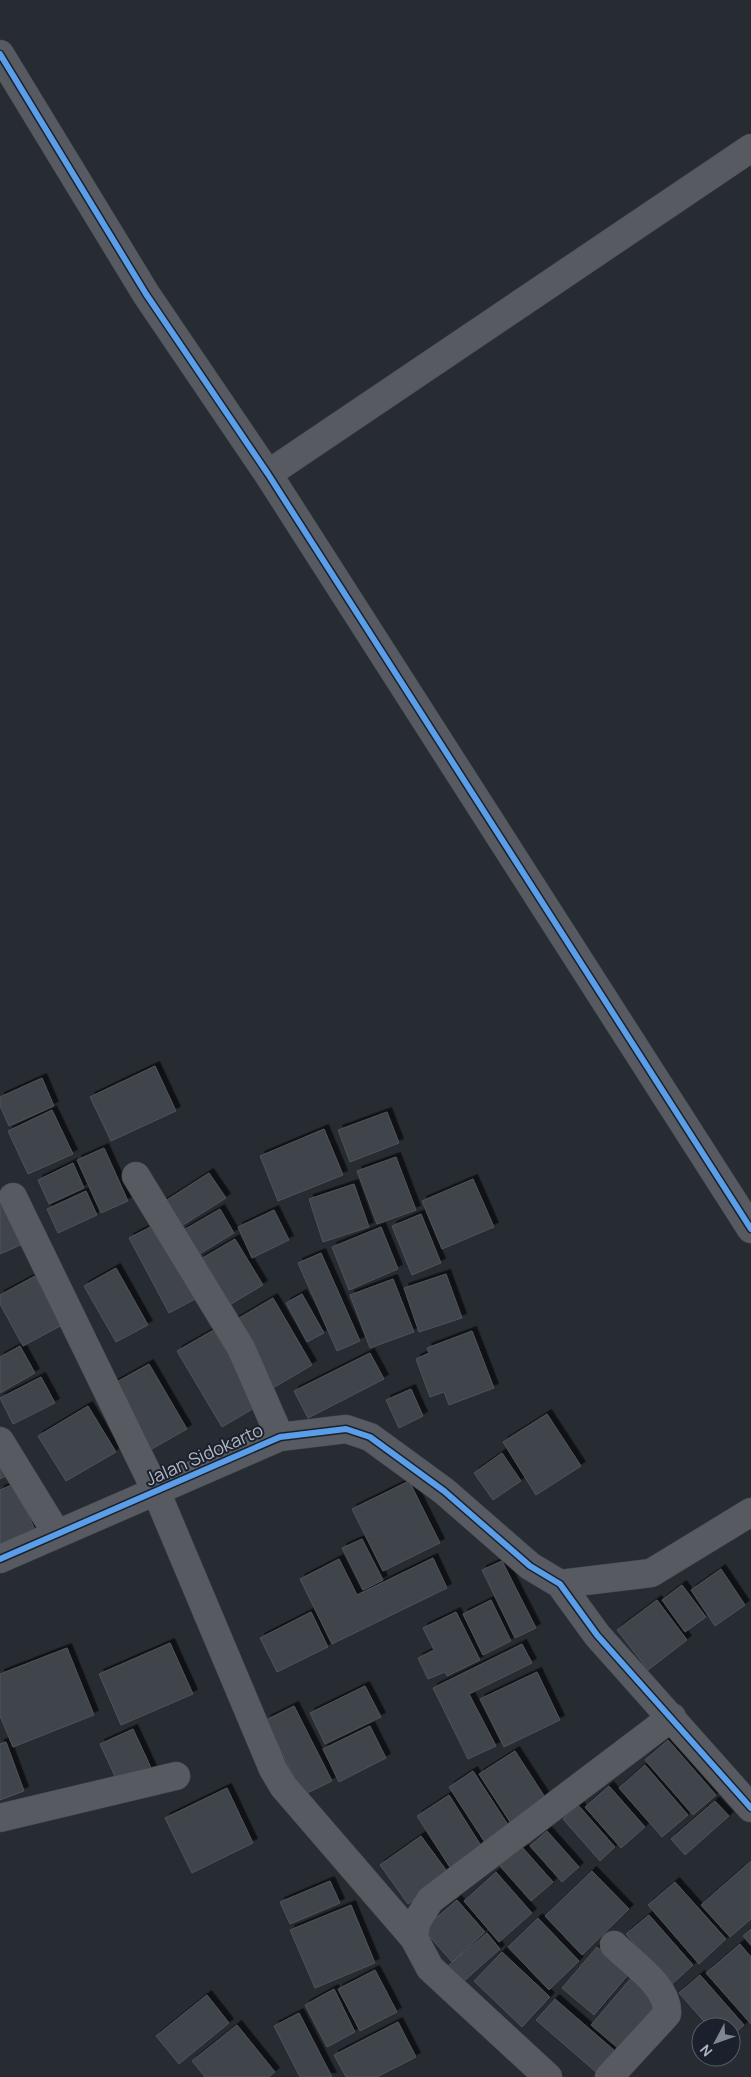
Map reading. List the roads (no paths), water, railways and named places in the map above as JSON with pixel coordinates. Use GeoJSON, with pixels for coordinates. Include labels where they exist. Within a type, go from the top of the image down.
{"type":"FeatureCollection","features":[{"type":"Feature","properties":{"kind":"street"},"geometry":{"type":"LineString","coordinates":[[0,54],[146,294],[268,474],[751,1230]]}},
{"type":"Feature","properties":{"kind":"street"},"geometry":{"type":"LineString","coordinates":[[268,474],[751,148]]}},
{"type":"Feature","properties":{"kind":"street"},"geometry":{"type":"LineString","coordinates":[[136,1176],[241,1348],[280,1437]]}},
{"type":"Feature","properties":{"kind":"street"},"geometry":{"type":"LineString","coordinates":[[13,1197],[156,1491],[255,1724],[263,1750],[282,1786],[414,1938],[430,1968],[548,2077]]}},
{"type":"Feature","properties":{"kind":"street","name":"Jalan Sidokarto"},"geometry":{"type":"LineString","coordinates":[[0,1559],[280,1437],[346,1429],[370,1437],[444,1491],[530,1566],[560,1584]]}},
{"type":"Feature","properties":{"kind":"street"},"geometry":{"type":"LineString","coordinates":[[0,1441],[57,1534]]}},
{"type":"Feature","properties":{"kind":"street"},"geometry":{"type":"LineString","coordinates":[[751,1512],[651,1573],[560,1584],[597,1635],[751,1808]]}},
{"type":"Feature","properties":{"kind":"street"},"geometry":{"type":"LineString","coordinates":[[414,1938],[416,1923],[430,1900],[672,1717]]}},
{"type":"Feature","properties":{"kind":"street"},"geometry":{"type":"LineString","coordinates":[[0,1818],[176,1776]]}},
{"type":"Feature","properties":{"kind":"street"},"geometry":{"type":"LineString","coordinates":[[609,2077],[667,2014],[668,2004],[660,1989],[614,1945]]}}]}
